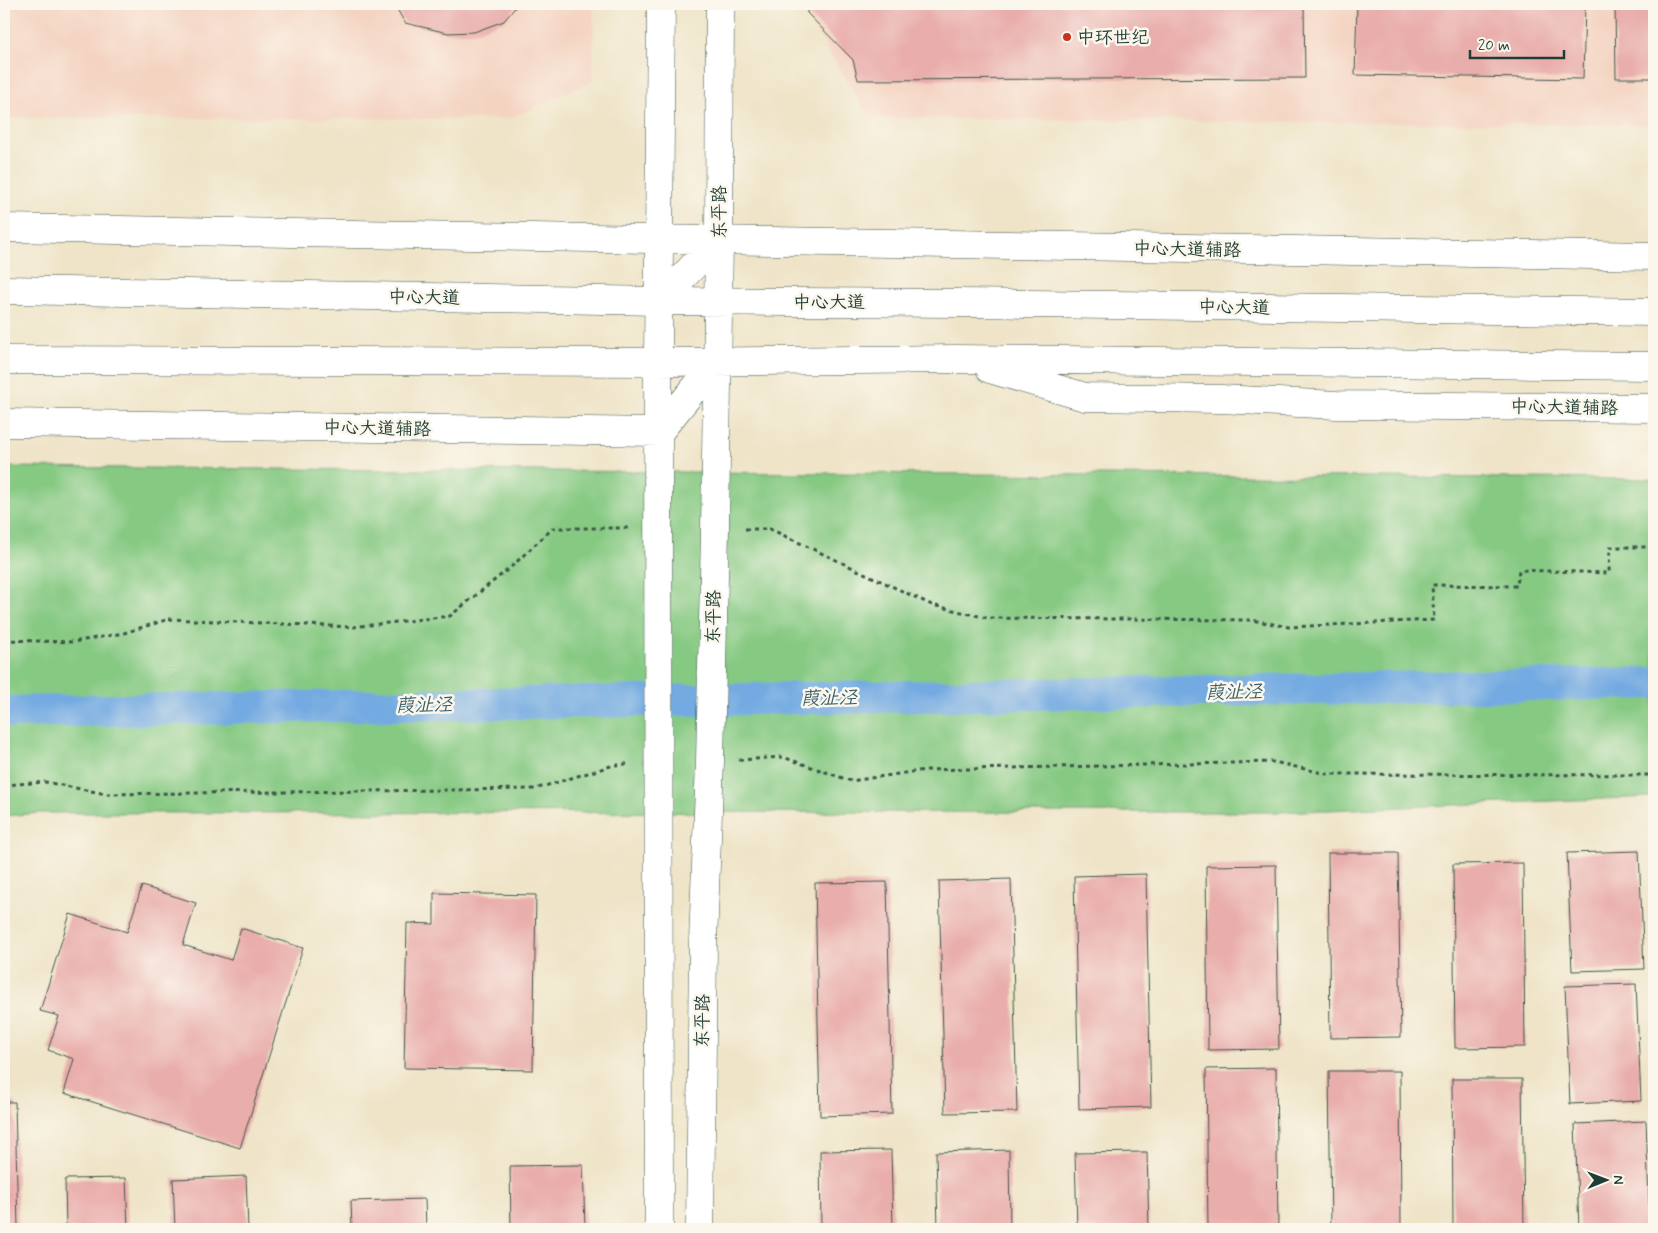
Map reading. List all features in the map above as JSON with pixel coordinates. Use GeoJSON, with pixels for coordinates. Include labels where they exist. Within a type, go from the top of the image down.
{"type":"FeatureCollection","features":[{"type":"Feature","properties":{"kind":"main road"},"geometry":{"type":"LineString","coordinates":[[659,1229],[658,362],[661,4]]}},
{"type":"Feature","properties":{"kind":"main road","name":"东平路"},"geometry":{"type":"LineString","coordinates":[[700,1229],[703,942],[715,530],[720,4]]}},
{"type":"Feature","properties":{"kind":"main road","name":"中心大道辅路"},"geometry":{"type":"LineString","coordinates":[[4,228],[1654,256]]}},
{"type":"Feature","properties":{"kind":"main road"},"geometry":{"type":"LineString","coordinates":[[660,301],[719,239]]}},
{"type":"Feature","properties":{"kind":"main road","name":"中心大道"},"geometry":{"type":"LineString","coordinates":[[4,290],[717,302],[1654,312]]}},
{"type":"Feature","properties":{"kind":"main road"},"geometry":{"type":"LineString","coordinates":[[4,360],[658,362],[957,359],[1654,366]]}},
{"type":"Feature","properties":{"kind":"main road","name":"中心大道辅路"},"geometry":{"type":"LineString","coordinates":[[957,359],[1085,397],[1221,399],[1337,405],[1654,408]]}},
{"type":"Feature","properties":{"kind":"main road"},"geometry":{"type":"LineString","coordinates":[[659,432],[717,361]]}},
{"type":"Feature","properties":{"kind":"main road","name":"中心大道辅路"},"geometry":{"type":"LineString","coordinates":[[4,423],[659,432]]}},
{"type":"Feature","properties":{"kind":"path"},"geometry":{"type":"LineString","coordinates":[[4,640],[73,642],[124,633],[169,619],[352,627],[450,616],[510,568],[553,528],[659,528]]}},
{"type":"Feature","properties":{"kind":"path"},"geometry":{"type":"LineString","coordinates":[[715,530],[770,529],[932,606],[987,618],[1252,620],[1289,627],[1434,620],[1432,585],[1517,586],[1519,570],[1609,572],[1610,547],[1654,547]]}},
{"type":"Feature","properties":{"kind":"path"},"geometry":{"type":"LineString","coordinates":[[4,785],[45,782],[106,794],[535,789],[614,765],[659,748]]}},
{"type":"Feature","properties":{"kind":"path"},"geometry":{"type":"LineString","coordinates":[[710,748],[783,758],[852,780],[925,770],[1274,762],[1327,774],[1654,775]]}},
{"type":"Feature","properties":{"kind":"shaded area"},"geometry":{"type":"Polygon","coordinates":[[[4,4],[594,4],[593,81],[508,119],[4,118],[4,4]]]}},
{"type":"Feature","properties":{"kind":"shaded area"},"geometry":{"type":"Polygon","coordinates":[[[799,4],[1654,4],[1654,125],[870,118],[799,4]]]}},
{"type":"Feature","properties":{"kind":"green space"},"geometry":{"type":"Polygon","coordinates":[[[4,467],[1654,479],[1654,797],[1278,812],[40,813],[4,816],[4,467]]]}},
{"type":"Feature","properties":{"kind":"building"},"geometry":{"type":"Polygon","coordinates":[[[394,4],[518,4],[504,21],[474,32],[448,33],[405,23],[394,4]]]}},
{"type":"Feature","properties":{"kind":"building","name":"中环世纪"},"geometry":{"type":"Polygon","coordinates":[[[807,4],[1304,4],[1305,78],[858,80],[853,60],[807,13],[807,4]]]}},
{"type":"Feature","properties":{"kind":"building"},"geometry":{"type":"Polygon","coordinates":[[[1357,4],[1585,4],[1583,79],[1355,75],[1357,4]]]}},
{"type":"Feature","properties":{"kind":"building"},"geometry":{"type":"Polygon","coordinates":[[[1615,4],[1654,4],[1654,78],[1616,78],[1615,4]]]}},
{"type":"Feature","properties":{"kind":"building"},"geometry":{"type":"Polygon","coordinates":[[[1639,851],[1644,969],[1572,971],[1567,853],[1639,851]]]}},
{"type":"Feature","properties":{"kind":"building"},"geometry":{"type":"Polygon","coordinates":[[[1328,853],[1398,853],[1401,1037],[1330,1038],[1328,853]]]}},
{"type":"Feature","properties":{"kind":"building"},"geometry":{"type":"Polygon","coordinates":[[[1523,863],[1525,1047],[1455,1048],[1453,864],[1523,863]]]}},
{"type":"Feature","properties":{"kind":"building"},"geometry":{"type":"Polygon","coordinates":[[[1276,865],[1279,1049],[1208,1050],[1206,866],[1276,865]]]}},
{"type":"Feature","properties":{"kind":"building"},"geometry":{"type":"Polygon","coordinates":[[[1146,874],[1151,1107],[1079,1109],[1074,876],[1146,874]]]}},
{"type":"Feature","properties":{"kind":"building"},"geometry":{"type":"Polygon","coordinates":[[[1011,879],[1017,1112],[945,1113],[939,881],[1011,879]]]}},
{"type":"Feature","properties":{"kind":"building"},"geometry":{"type":"Polygon","coordinates":[[[887,882],[892,1114],[820,1116],[815,883],[887,882]]]}},
{"type":"Feature","properties":{"kind":"building"},"geometry":{"type":"Polygon","coordinates":[[[142,886],[196,903],[183,945],[231,960],[241,928],[303,948],[240,1148],[64,1093],[74,1059],[48,1050],[59,1016],[40,1011],[70,914],[127,932],[142,886]]]}},
{"type":"Feature","properties":{"kind":"building"},"geometry":{"type":"Polygon","coordinates":[[[434,893],[536,895],[533,1070],[404,1068],[407,923],[434,924],[434,893]]]}},
{"type":"Feature","properties":{"kind":"building"},"geometry":{"type":"Polygon","coordinates":[[[1636,984],[1641,1101],[1570,1104],[1565,986],[1636,984]]]}},
{"type":"Feature","properties":{"kind":"building"},"geometry":{"type":"Polygon","coordinates":[[[5,1039],[7,1079],[4,1079],[5,1039]]]}},
{"type":"Feature","properties":{"kind":"building"},"geometry":{"type":"Polygon","coordinates":[[[1276,1068],[1278,1229],[1208,1229],[1206,1069],[1276,1068]]]}},
{"type":"Feature","properties":{"kind":"building"},"geometry":{"type":"Polygon","coordinates":[[[1329,1071],[1400,1071],[1401,1229],[1331,1229],[1329,1071]]]}},
{"type":"Feature","properties":{"kind":"building"},"geometry":{"type":"Polygon","coordinates":[[[1452,1079],[1522,1079],[1524,1229],[1453,1229],[1452,1079]]]}},
{"type":"Feature","properties":{"kind":"building"},"geometry":{"type":"Polygon","coordinates":[[[4,1102],[15,1102],[18,1229],[4,1229],[4,1102]]]}},
{"type":"Feature","properties":{"kind":"building"},"geometry":{"type":"Polygon","coordinates":[[[1646,1121],[1650,1229],[1579,1229],[1575,1124],[1646,1121]]]}},
{"type":"Feature","properties":{"kind":"building"},"geometry":{"type":"Polygon","coordinates":[[[891,1150],[893,1229],[821,1229],[820,1151],[891,1150]]]}},
{"type":"Feature","properties":{"kind":"building"},"geometry":{"type":"Polygon","coordinates":[[[1009,1150],[1010,1229],[938,1229],[936,1152],[1009,1150]]]}},
{"type":"Feature","properties":{"kind":"building"},"geometry":{"type":"Polygon","coordinates":[[[1147,1152],[1149,1229],[1077,1229],[1075,1153],[1147,1152]]]}},
{"type":"Feature","properties":{"kind":"building"},"geometry":{"type":"Polygon","coordinates":[[[583,1165],[585,1229],[511,1229],[510,1166],[583,1165]]]}},
{"type":"Feature","properties":{"kind":"building"},"geometry":{"type":"Polygon","coordinates":[[[246,1176],[248,1229],[175,1229],[173,1179],[246,1176]]]}},
{"type":"Feature","properties":{"kind":"building"},"geometry":{"type":"Polygon","coordinates":[[[126,1178],[128,1229],[66,1229],[65,1179],[126,1178]]]}},
{"type":"Feature","properties":{"kind":"building"},"geometry":{"type":"Polygon","coordinates":[[[425,1199],[426,1229],[352,1229],[351,1201],[425,1199]]]}},
{"type":"Feature","properties":{"kind":"waterway","name":"葭沚泾"},"geometry":{"type":"LineString","coordinates":[[4,712],[1654,683]]}},
{"type":"Feature","properties":{"kind":"place","name":"中环世纪"},"geometry":{"type":"Point","coordinates":[1067,37]}}]}
